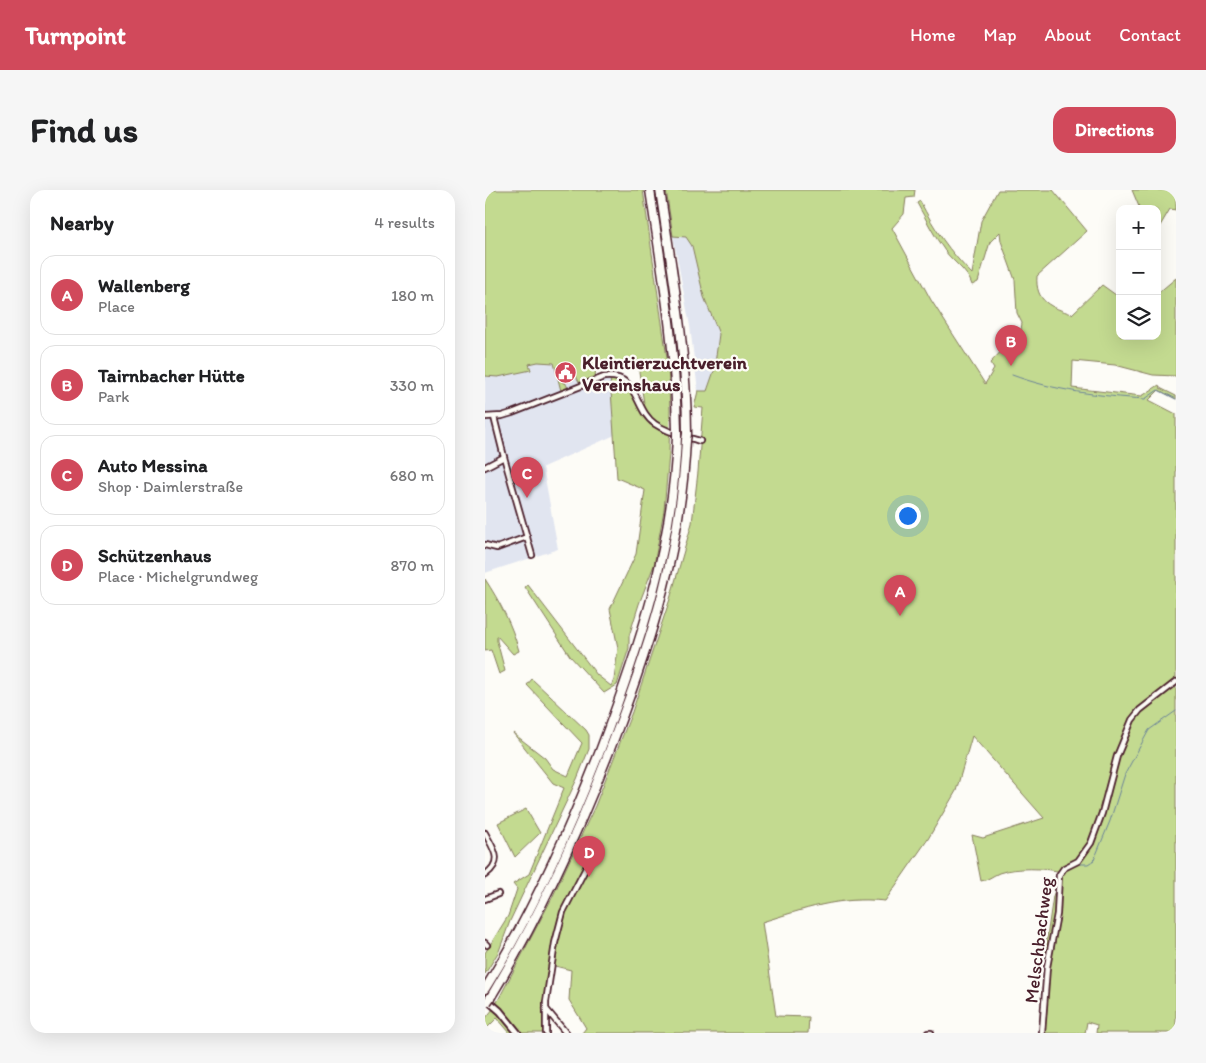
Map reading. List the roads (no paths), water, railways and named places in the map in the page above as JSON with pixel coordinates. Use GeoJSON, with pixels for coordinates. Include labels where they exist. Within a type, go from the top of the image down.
{"type":"FeatureCollection","features":[{"type":"Feature","properties":{"kind":"highway"},"geometry":{"type":"LineString","coordinates":[[485,989],[525,919],[552,864],[591,774],[630,669],[649,612],[662,563],[672,508],[677,434],[673,350],[650,190]]}},
{"type":"Feature","properties":{"kind":"highway"},"geometry":{"type":"LineString","coordinates":[[487,1000],[521,946],[560,868],[599,778],[646,652],[670,567],[683,490],[687,409],[683,348],[659,190]]}},
{"type":"Feature","properties":{"kind":"street"},"geometry":{"type":"LineString","coordinates":[[485,417],[512,413],[610,376],[628,383],[645,414],[655,425],[700,441]]}},
{"type":"Feature","properties":{"kind":"street"},"geometry":{"type":"LineString","coordinates":[[494,416],[532,555]]}},
{"type":"Feature","properties":{"kind":"street"},"geometry":{"type":"LineString","coordinates":[[485,467],[504,458]]}},
{"type":"Feature","properties":{"kind":"street"},"geometry":{"type":"LineString","coordinates":[[485,545],[497,548],[527,537]]}},
{"type":"Feature","properties":{"kind":"street","name":"Melschbachweg"},"geometry":{"type":"LineString","coordinates":[[1042,1033],[1047,967],[1057,914],[1059,876],[1064,868],[1078,861],[1091,843],[1102,813],[1117,756],[1132,720],[1140,710],[1176,682]]}},
{"type":"Feature","properties":{"kind":"street"},"geometry":{"type":"LineString","coordinates":[[485,833],[496,853],[496,862],[492,870],[485,875]]}},
{"type":"Feature","properties":{"kind":"street"},"geometry":{"type":"LineString","coordinates":[[546,1033],[549,977],[555,942],[563,912],[591,860]]}},
{"type":"Feature","properties":{"kind":"street"},"geometry":{"type":"LineString","coordinates":[[485,899],[498,894]]}},
{"type":"Feature","properties":{"kind":"street"},"geometry":{"type":"LineString","coordinates":[[487,1000],[500,1011],[518,1033]]}},
{"type":"Feature","properties":{"kind":"street"},"geometry":{"type":"LineString","coordinates":[[546,1009],[566,1033]]}},
{"type":"Feature","properties":{"kind":"waterway"},"geometry":{"type":"LineString","coordinates":[[1012,375],[1028,381],[1078,392],[1145,399],[1158,390],[1176,399]]}},
{"type":"Feature","properties":{"kind":"waterway"},"geometry":{"type":"LineString","coordinates":[[1080,864],[1088,864],[1094,860],[1110,821],[1125,774],[1149,730],[1176,711]]}},
{"type":"Feature","properties":{"kind":"place","name":"Tairnbacher Hütte"},"geometry":{"type":"Point","coordinates":[1011,366]}},
{"type":"Feature","properties":{"kind":"place","name":"Kleintierzuchtverein Vereinshaus"},"geometry":{"type":"Point","coordinates":[566,373]}},
{"type":"Feature","properties":{"kind":"place","name":"Auto Messina"},"geometry":{"type":"Point","coordinates":[527,498]}},
{"type":"Feature","properties":{"kind":"place","name":"Wallenberg"},"geometry":{"type":"Point","coordinates":[900,616]}},
{"type":"Feature","properties":{"kind":"place","name":"Schützenhaus"},"geometry":{"type":"Point","coordinates":[589,877]}}]}
